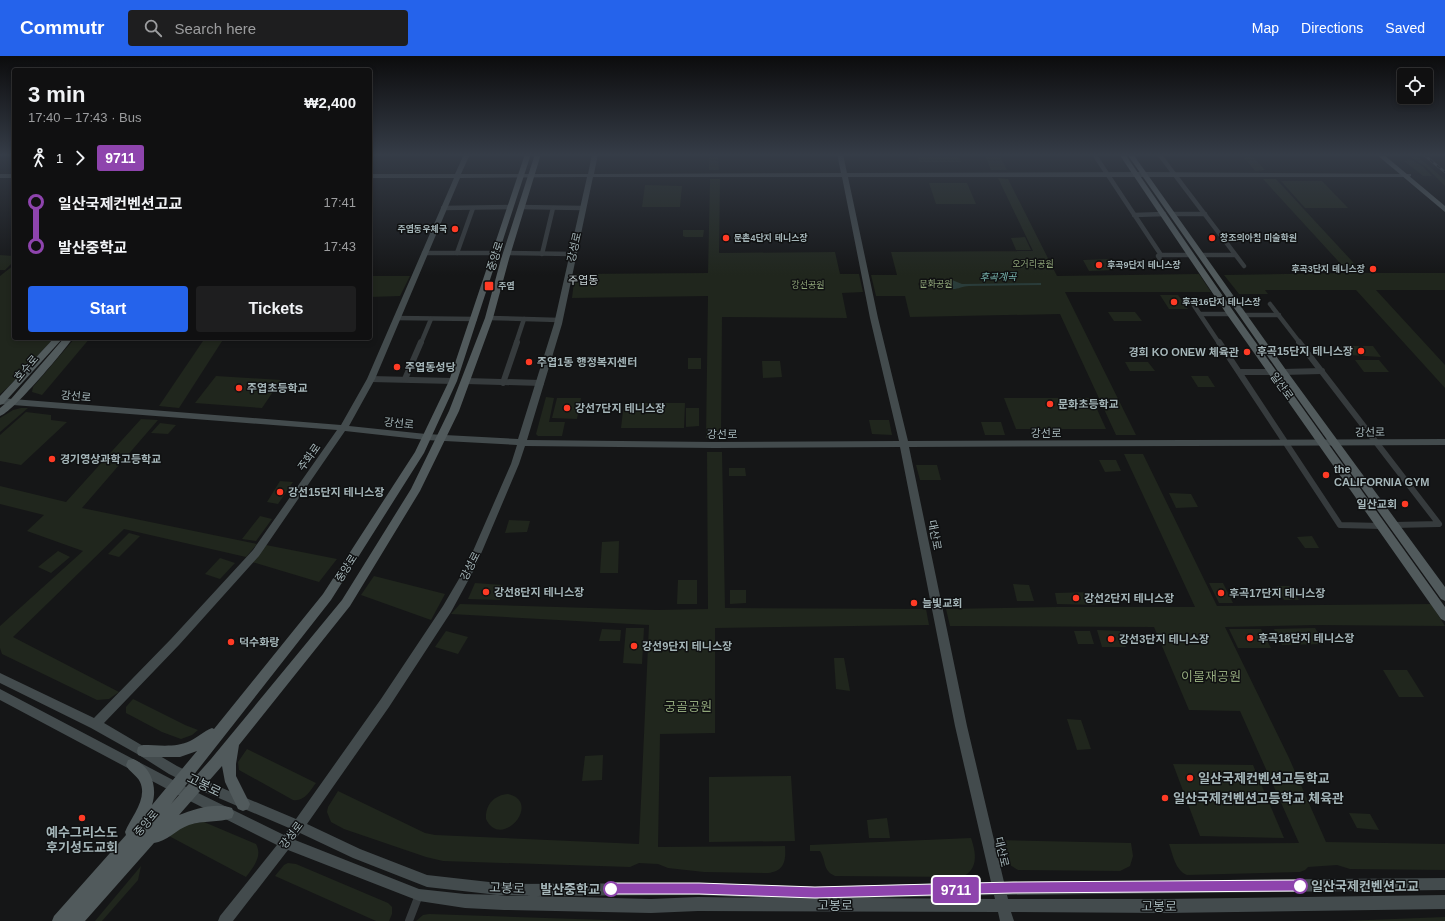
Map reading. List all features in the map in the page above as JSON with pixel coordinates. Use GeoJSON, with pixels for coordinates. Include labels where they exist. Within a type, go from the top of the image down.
{"type":"FeatureCollection","features":[{"type":"Feature","properties":{"kind":"main road","name":"주화로"},"geometry":{"type":"LineString","coordinates":[[95,724],[174,642],[256,553],[344,428],[371,379],[449,194]]}},
{"type":"Feature","properties":{"kind":"main road","name":"중앙로"},"geometry":{"type":"LineString","coordinates":[[59,921],[176,787],[327,596],[415,460],[453,381],[475,319],[514,194]]}},
{"type":"Feature","properties":{"kind":"main road","name":"중앙로"},"geometry":{"type":"LineString","coordinates":[[75,921],[234,742],[346,603],[414,491],[466,381],[489,318],[525,194]]}},
{"type":"Feature","properties":{"kind":"main road","name":"강성로"},"geometry":{"type":"LineString","coordinates":[[225,921],[286,843],[384,703],[450,602],[470,568],[515,464],[541,383],[559,320],[585,194]]}},
{"type":"Feature","properties":{"kind":"main road","name":"대산로"},"geometry":{"type":"LineString","coordinates":[[848,194],[874,318],[904,444],[960,721],[1007,921]]}},
{"type":"Feature","properties":{"kind":"main road","name":"일산로"},"geometry":{"type":"LineString","coordinates":[[1153,194],[1200,255],[1445,596]]}},
{"type":"Feature","properties":{"kind":"main road","name":"일산로"},"geometry":{"type":"LineString","coordinates":[[1157,194],[1191,255],[1231,314],[1445,616]]}},
{"type":"Feature","properties":{"kind":"main road"},"geometry":{"type":"LineString","coordinates":[[1428,194],[1445,210]]}},
{"type":"Feature","properties":{"kind":"main road"},"geometry":{"type":"LineString","coordinates":[[1430,194],[1445,206]]}},
{"type":"Feature","properties":{"kind":"main road","name":"호수로"},"geometry":{"type":"LineString","coordinates":[[0,401],[57,340]]}},
{"type":"Feature","properties":{"kind":"main road","name":"호수로"},"geometry":{"type":"LineString","coordinates":[[0,413],[14,401],[67,340]]}},
{"type":"Feature","properties":{"kind":"main road","name":"강선로"},"geometry":{"type":"LineString","coordinates":[[0,401],[344,428],[426,438],[522,442],[707,445],[1445,442]]}},
{"type":"Feature","properties":{"kind":"main road","name":"고봉로"},"geometry":{"type":"LineString","coordinates":[[0,678],[95,724],[143,750],[185,776],[242,804],[298,826],[358,854],[427,880],[507,890],[699,888],[815,892],[1445,884]]}},
{"type":"Feature","properties":{"kind":"main road","name":"고봉로"},"geometry":{"type":"LineString","coordinates":[[2,698],[286,843],[419,895],[465,901],[504,903],[651,906],[698,904],[1164,906],[1445,902]]}},
{"type":"Feature","properties":{"kind":"main road"},"geometry":{"type":"LineString","coordinates":[[143,750],[175,752],[190,749],[225,725]]}},
{"type":"Feature","properties":{"kind":"main road"},"geometry":{"type":"LineString","coordinates":[[234,742],[229,762],[228,774],[242,804]]}},
{"type":"Feature","properties":{"kind":"main road"},"geometry":{"type":"LineString","coordinates":[[123,848],[143,810],[148,795],[147,780],[133,765]]}},
{"type":"Feature","properties":{"kind":"main road"},"geometry":{"type":"LineString","coordinates":[[143,844],[189,816],[227,813]]}},
{"type":"Feature","properties":{"kind":"street"},"geometry":{"type":"LineString","coordinates":[[1120,194],[1161,255]]}},
{"type":"Feature","properties":{"kind":"street"},"geometry":{"type":"LineString","coordinates":[[1190,194],[1244,266]]}},
{"type":"Feature","properties":{"kind":"street"},"geometry":{"type":"LineString","coordinates":[[443,208],[510,207]]}},
{"type":"Feature","properties":{"kind":"street"},"geometry":{"type":"LineString","coordinates":[[521,207],[582,208]]}},
{"type":"Feature","properties":{"kind":"street"},"geometry":{"type":"LineString","coordinates":[[458,253],[473,208]]}},
{"type":"Feature","properties":{"kind":"street"},"geometry":{"type":"LineString","coordinates":[[542,254],[553,208]]}},
{"type":"Feature","properties":{"kind":"street"},"geometry":{"type":"LineString","coordinates":[[1134,215],[1205,214]]}},
{"type":"Feature","properties":{"kind":"street"},"geometry":{"type":"LineString","coordinates":[[424,253],[496,254]]}},
{"type":"Feature","properties":{"kind":"street"},"geometry":{"type":"LineString","coordinates":[[507,253],[573,254]]}},
{"type":"Feature","properties":{"kind":"street"},"geometry":{"type":"LineString","coordinates":[[1161,255],[1191,255]]}},
{"type":"Feature","properties":{"kind":"street"},"geometry":{"type":"LineString","coordinates":[[1161,255],[1158,256],[1164,265]]}},
{"type":"Feature","properties":{"kind":"street"},"geometry":{"type":"LineString","coordinates":[[1200,255],[1236,255]]}},
{"type":"Feature","properties":{"kind":"street"},"geometry":{"type":"LineString","coordinates":[[1193,304],[1240,372],[1340,525],[1381,526]]}},
{"type":"Feature","properties":{"kind":"street"},"geometry":{"type":"LineString","coordinates":[[1270,304],[1375,443],[1439,524],[1394,524]]}},
{"type":"Feature","properties":{"kind":"street"},"geometry":{"type":"LineString","coordinates":[[1200,314],[1231,314]]}},
{"type":"Feature","properties":{"kind":"street"},"geometry":{"type":"LineString","coordinates":[[1243,315],[1279,315]]}},
{"type":"Feature","properties":{"kind":"street"},"geometry":{"type":"LineString","coordinates":[[396,318],[475,319]]}},
{"type":"Feature","properties":{"kind":"street"},"geometry":{"type":"LineString","coordinates":[[489,318],[559,320]]}},
{"type":"Feature","properties":{"kind":"street"},"geometry":{"type":"LineString","coordinates":[[405,380],[430,319]]}},
{"type":"Feature","properties":{"kind":"street"},"geometry":{"type":"LineString","coordinates":[[503,383],[524,319]]}},
{"type":"Feature","properties":{"kind":"street"},"geometry":{"type":"LineString","coordinates":[[1284,372],[1322,371]]}},
{"type":"Feature","properties":{"kind":"street"},"geometry":{"type":"LineString","coordinates":[[1240,372],[1272,372]]}},
{"type":"Feature","properties":{"kind":"street"},"geometry":{"type":"LineString","coordinates":[[371,379],[453,381]]}},
{"type":"Feature","properties":{"kind":"street"},"geometry":{"type":"LineString","coordinates":[[466,381],[541,383]]}},
{"type":"Feature","properties":{"kind":"street"},"geometry":{"type":"LineString","coordinates":[[409,921],[419,895]]}},
{"type":"Feature","properties":{"kind":"green space"},"geometry":{"type":"Polygon","coordinates":[[[644,194],[681,194],[680,207],[642,207],[644,194]]]}},
{"type":"Feature","properties":{"kind":"green space","name":"강선공원"},"geometry":{"type":"Polygon","coordinates":[[[710,194],[720,194],[719,253],[835,252],[840,274],[859,274],[863,292],[842,293],[847,318],[722,317],[721,438],[706,438],[708,296],[572,298],[575,274],[708,273],[710,194]]]}},
{"type":"Feature","properties":{"kind":"green space"},"geometry":{"type":"Polygon","coordinates":[[[933,194],[972,194],[976,204],[936,204],[933,194]]]}},
{"type":"Feature","properties":{"kind":"green space","name":"문화공원"},"geometry":{"type":"Polygon","coordinates":[[[1006,194],[1016,194],[1057,276],[1199,274],[1211,292],[1065,292],[1136,435],[1116,435],[1060,314],[910,317],[905,296],[876,296],[871,275],[897,275],[891,252],[1033,251],[1006,194]]]}},
{"type":"Feature","properties":{"kind":"green space"},"geometry":{"type":"Polygon","coordinates":[[[1277,194],[1290,194],[1363,273],[1445,273],[1445,290],[1376,290],[1445,365],[1445,388],[1356,290],[1265,290],[1268,294],[1239,294],[1224,275],[1349,273],[1277,194]]]}},
{"type":"Feature","properties":{"kind":"green space"},"geometry":{"type":"Polygon","coordinates":[[[1293,194],[1335,194],[1348,208],[1305,208],[1293,194]]]}},
{"type":"Feature","properties":{"kind":"green space"},"geometry":{"type":"Polygon","coordinates":[[[683,230],[704,230],[703,237],[685,237],[683,236],[683,230]]]}},
{"type":"Feature","properties":{"kind":"green space"},"geometry":{"type":"Polygon","coordinates":[[[1025,237],[1031,250],[1016,250],[1011,238],[1025,237]]]}},
{"type":"Feature","properties":{"kind":"green space"},"geometry":{"type":"Polygon","coordinates":[[[0,255],[12,256],[12,263],[5,270],[0,270],[0,255]]]}},
{"type":"Feature","properties":{"kind":"green space","name":"후곡9단지 테니스장"},"geometry":{"type":"Polygon","coordinates":[[[1108,259],[1114,270],[1089,271],[1083,260],[1108,259]]]}},
{"type":"Feature","properties":{"kind":"green space"},"geometry":{"type":"Polygon","coordinates":[[[12,267],[12,340],[52,340],[0,394],[0,276],[12,267]]]}},
{"type":"Feature","properties":{"kind":"green space"},"geometry":{"type":"Polygon","coordinates":[[[372,276],[410,276],[400,296],[372,297],[372,276]]]}},
{"type":"Feature","properties":{"kind":"green space","name":"후곡16단지 테니스장"},"geometry":{"type":"Polygon","coordinates":[[[1160,295],[1178,295],[1188,309],[1169,309],[1160,295]]]}},
{"type":"Feature","properties":{"kind":"green space"},"geometry":{"type":"Polygon","coordinates":[[[1108,312],[1135,312],[1142,321],[1114,321],[1108,312]]]}},
{"type":"Feature","properties":{"kind":"green space"},"geometry":{"type":"Polygon","coordinates":[[[73,340],[88,340],[42,395],[32,392],[33,387],[73,340]]]}},
{"type":"Feature","properties":{"kind":"green space"},"geometry":{"type":"Polygon","coordinates":[[[204,340],[223,340],[179,408],[159,406],[204,340]]]}},
{"type":"Feature","properties":{"kind":"green space","name":"후곡15단지 테니스장"},"geometry":{"type":"Polygon","coordinates":[[[1341,346],[1373,346],[1381,357],[1349,355],[1341,346]]]}},
{"type":"Feature","properties":{"kind":"green space"},"geometry":{"type":"Polygon","coordinates":[[[688,358],[701,358],[701,369],[688,369],[688,358]]]}},
{"type":"Feature","properties":{"kind":"green space"},"geometry":{"type":"Polygon","coordinates":[[[1355,360],[1379,360],[1389,372],[1364,372],[1355,360]]]}},
{"type":"Feature","properties":{"kind":"green space"},"geometry":{"type":"Polygon","coordinates":[[[762,361],[780,361],[782,377],[763,378],[762,361]]]}},
{"type":"Feature","properties":{"kind":"green space"},"geometry":{"type":"Polygon","coordinates":[[[1125,362],[1148,362],[1155,371],[1130,371],[1125,362]]]}},
{"type":"Feature","properties":{"kind":"green space"},"geometry":{"type":"Polygon","coordinates":[[[216,376],[281,380],[262,408],[195,403],[216,376]]]}},
{"type":"Feature","properties":{"kind":"green space"},"geometry":{"type":"Polygon","coordinates":[[[1191,376],[1208,376],[1215,387],[1198,387],[1191,376]]]}},
{"type":"Feature","properties":{"kind":"green space"},"geometry":{"type":"Polygon","coordinates":[[[546,397],[554,398],[549,422],[565,422],[562,436],[538,436],[536,434],[546,397]]]}},
{"type":"Feature","properties":{"kind":"green space","name":"강선7단지 테니스장"},"geometry":{"type":"Polygon","coordinates":[[[557,398],[581,398],[577,419],[552,418],[557,398]]]}},
{"type":"Feature","properties":{"kind":"green space"},"geometry":{"type":"Polygon","coordinates":[[[1004,398],[1092,398],[1106,429],[1016,429],[1004,398]]]}},
{"type":"Feature","properties":{"kind":"green space"},"geometry":{"type":"Polygon","coordinates":[[[624,403],[685,403],[684,428],[621,428],[624,403]]]}},
{"type":"Feature","properties":{"kind":"green space"},"geometry":{"type":"Polygon","coordinates":[[[28,408],[0,432],[0,418],[13,410],[28,408]]]}},
{"type":"Feature","properties":{"kind":"green space"},"geometry":{"type":"Polygon","coordinates":[[[686,408],[699,408],[699,426],[686,427],[686,408]]]}},
{"type":"Feature","properties":{"kind":"green space"},"geometry":{"type":"Polygon","coordinates":[[[26,412],[51,415],[51,420],[67,422],[21,465],[0,461],[0,435],[26,412]]]}},
{"type":"Feature","properties":{"kind":"green space"},"geometry":{"type":"Polygon","coordinates":[[[141,419],[158,420],[82,508],[257,544],[246,557],[124,529],[13,637],[119,692],[109,699],[97,700],[2,654],[0,648],[0,626],[83,551],[27,531],[44,515],[0,504],[0,486],[66,502],[141,419]]]}},
{"type":"Feature","properties":{"kind":"green space"},"geometry":{"type":"Polygon","coordinates":[[[869,420],[889,420],[892,435],[872,434],[869,420]]]}},
{"type":"Feature","properties":{"kind":"green space"},"geometry":{"type":"Polygon","coordinates":[[[981,422],[1001,422],[1005,435],[985,435],[981,422]]]}},
{"type":"Feature","properties":{"kind":"green space"},"geometry":{"type":"Polygon","coordinates":[[[160,423],[176,425],[168,434],[151,433],[160,423]]]}},
{"type":"Feature","properties":{"kind":"green space","name":"궁골공원"},"geometry":{"type":"Polygon","coordinates":[[[707,452],[722,452],[725,608],[926,609],[929,625],[715,628],[715,733],[660,734],[658,847],[785,846],[785,860],[778,870],[768,873],[704,872],[668,868],[658,864],[639,863],[630,867],[443,861],[426,857],[344,829],[331,822],[327,812],[328,807],[338,791],[425,833],[435,835],[639,844],[649,625],[451,614],[460,604],[657,610],[708,609],[707,452]]]}},
{"type":"Feature","properties":{"kind":"green space","name":"이물재공원"},"geometry":{"type":"Polygon","coordinates":[[[1124,454],[1143,454],[1217,606],[1431,604],[1445,626],[1316,625],[1225,627],[1289,758],[1326,842],[1445,844],[1445,870],[1350,869],[1337,865],[1308,867],[1300,872],[1187,875],[1177,866],[1169,844],[1299,843],[1240,711],[1189,710],[1154,627],[950,626],[946,609],[1195,607],[1124,454]]]}},
{"type":"Feature","properties":{"kind":"green space"},"geometry":{"type":"Polygon","coordinates":[[[1099,460],[1116,460],[1121,471],[1105,472],[1099,460]]]}},
{"type":"Feature","properties":{"kind":"green space"},"geometry":{"type":"Polygon","coordinates":[[[916,465],[937,465],[941,480],[920,480],[916,465]]]}},
{"type":"Feature","properties":{"kind":"green space"},"geometry":{"type":"Polygon","coordinates":[[[729,468],[745,468],[746,476],[729,476],[729,468]]]}},
{"type":"Feature","properties":{"kind":"green space","name":"강선15단지 테니스장"},"geometry":{"type":"Polygon","coordinates":[[[280,481],[293,482],[278,504],[267,502],[280,481]]]}},
{"type":"Feature","properties":{"kind":"green space"},"geometry":{"type":"Polygon","coordinates":[[[1169,493],[1191,494],[1198,507],[1176,508],[1169,493]]]}},
{"type":"Feature","properties":{"kind":"green space"},"geometry":{"type":"Polygon","coordinates":[[[260,516],[272,519],[256,541],[242,539],[260,516]]]}},
{"type":"Feature","properties":{"kind":"green space"},"geometry":{"type":"Polygon","coordinates":[[[509,520],[530,521],[527,532],[505,533],[509,520]]]}},
{"type":"Feature","properties":{"kind":"green space"},"geometry":{"type":"Polygon","coordinates":[[[129,533],[140,536],[119,557],[108,554],[129,533]]]}},
{"type":"Feature","properties":{"kind":"green space"},"geometry":{"type":"Polygon","coordinates":[[[1312,536],[1319,548],[1305,548],[1297,537],[1312,536]]]}},
{"type":"Feature","properties":{"kind":"green space"},"geometry":{"type":"Polygon","coordinates":[[[619,541],[618,573],[600,573],[602,542],[619,541]]]}},
{"type":"Feature","properties":{"kind":"green space"},"geometry":{"type":"Polygon","coordinates":[[[266,545],[337,559],[319,582],[252,562],[266,545]]]}},
{"type":"Feature","properties":{"kind":"green space"},"geometry":{"type":"Polygon","coordinates":[[[58,551],[70,557],[51,573],[38,567],[58,551]]]}},
{"type":"Feature","properties":{"kind":"green space"},"geometry":{"type":"Polygon","coordinates":[[[220,558],[235,563],[220,579],[205,574],[220,558]]]}},
{"type":"Feature","properties":{"kind":"green space"},"geometry":{"type":"Polygon","coordinates":[[[374,576],[445,594],[431,620],[361,595],[374,576]]]}},
{"type":"Feature","properties":{"kind":"green space"},"geometry":{"type":"Polygon","coordinates":[[[678,580],[697,580],[697,604],[677,604],[678,580]]]}},
{"type":"Feature","properties":{"kind":"green space","name":"강선8단지 테니스장"},"geometry":{"type":"Polygon","coordinates":[[[475,583],[503,585],[500,600],[468,599],[475,583]]]}},
{"type":"Feature","properties":{"kind":"green space","name":"후곡17단지 테니스장"},"geometry":{"type":"Polygon","coordinates":[[[1209,583],[1223,583],[1233,603],[1219,603],[1209,583]]]}},
{"type":"Feature","properties":{"kind":"green space"},"geometry":{"type":"Polygon","coordinates":[[[1013,584],[1029,585],[1034,601],[1017,601],[1013,584]]]}},
{"type":"Feature","properties":{"kind":"green space"},"geometry":{"type":"Polygon","coordinates":[[[1277,586],[1291,586],[1299,600],[1284,600],[1277,586]]]}},
{"type":"Feature","properties":{"kind":"green space"},"geometry":{"type":"Polygon","coordinates":[[[730,590],[746,590],[746,603],[730,604],[730,590]]]}},
{"type":"Feature","properties":{"kind":"green space","name":"강선2단지 테니스장"},"geometry":{"type":"Polygon","coordinates":[[[1094,592],[1098,605],[1057,604],[1055,593],[1094,592]]]}},
{"type":"Feature","properties":{"kind":"green space"},"geometry":{"type":"Polygon","coordinates":[[[1097,592],[1112,593],[1115,604],[1101,604],[1097,592]]]}},
{"type":"Feature","properties":{"kind":"green space","name":"강선9단지 테니스장"},"geometry":{"type":"Polygon","coordinates":[[[626,628],[644,628],[642,664],[623,663],[626,628]]]}},
{"type":"Feature","properties":{"kind":"green space"},"geometry":{"type":"Polygon","coordinates":[[[1315,628],[1325,644],[1282,645],[1274,629],[1315,628]]]}},
{"type":"Feature","properties":{"kind":"green space"},"geometry":{"type":"Polygon","coordinates":[[[602,629],[621,630],[620,641],[599,641],[602,629]]]}},
{"type":"Feature","properties":{"kind":"green space","name":"후곡18단지 테니스장"},"geometry":{"type":"Polygon","coordinates":[[[1229,629],[1261,629],[1271,648],[1238,648],[1229,629]]]}},
{"type":"Feature","properties":{"kind":"green space","name":"강선3단지 테니스장"},"geometry":{"type":"Polygon","coordinates":[[[1097,630],[1120,631],[1126,647],[1102,647],[1097,630]]]}},
{"type":"Feature","properties":{"kind":"green space"},"geometry":{"type":"Polygon","coordinates":[[[446,631],[468,637],[458,654],[435,647],[446,631]]]}},
{"type":"Feature","properties":{"kind":"green space"},"geometry":{"type":"Polygon","coordinates":[[[1074,631],[1090,631],[1094,644],[1078,644],[1074,631]]]}},
{"type":"Feature","properties":{"kind":"green space"},"geometry":{"type":"Polygon","coordinates":[[[834,658],[844,658],[850,691],[836,689],[834,658]]]}},
{"type":"Feature","properties":{"kind":"green space"},"geometry":{"type":"Polygon","coordinates":[[[1383,670],[1407,670],[1424,697],[1399,697],[1383,670]]]}},
{"type":"Feature","properties":{"kind":"green space"},"geometry":{"type":"Polygon","coordinates":[[[133,699],[198,730],[192,735],[181,739],[162,732],[126,713],[126,707],[133,699]]]}},
{"type":"Feature","properties":{"kind":"green space"},"geometry":{"type":"Polygon","coordinates":[[[1067,719],[1081,720],[1091,749],[1077,750],[1067,719]]]}},
{"type":"Feature","properties":{"kind":"green space"},"geometry":{"type":"Polygon","coordinates":[[[247,749],[316,783],[304,798],[293,800],[239,770],[238,762],[247,749]]]}},
{"type":"Feature","properties":{"kind":"green space"},"geometry":{"type":"Polygon","coordinates":[[[603,755],[602,780],[582,781],[585,756],[603,755]]]}},
{"type":"Feature","properties":{"kind":"green space"},"geometry":{"type":"Polygon","coordinates":[[[1173,764],[1253,765],[1284,838],[1200,836],[1173,764]]]}},
{"type":"Feature","properties":{"kind":"green space"},"geometry":{"type":"Polygon","coordinates":[[[791,776],[795,841],[709,842],[709,777],[791,776]]]}},
{"type":"Feature","properties":{"kind":"green space"},"geometry":{"type":"Polygon","coordinates":[[[508,794],[518,799],[521,806],[520,814],[516,822],[501,830],[493,827],[486,819],[486,814],[491,802],[499,796],[508,794]]]}},
{"type":"Feature","properties":{"kind":"green space"},"geometry":{"type":"Polygon","coordinates":[[[1349,813],[1370,814],[1379,830],[1357,828],[1349,813]]]}},
{"type":"Feature","properties":{"kind":"green space"},"geometry":{"type":"Polygon","coordinates":[[[887,818],[890,838],[869,838],[867,820],[887,818]]]}},
{"type":"Feature","properties":{"kind":"green space"},"geometry":{"type":"Polygon","coordinates":[[[204,822],[256,844],[258,849],[258,858],[246,877],[169,836],[183,825],[204,822]]]}},
{"type":"Feature","properties":{"kind":"green space"},"geometry":{"type":"Polygon","coordinates":[[[971,838],[975,855],[974,865],[967,874],[962,877],[835,876],[826,868],[820,851],[810,851],[810,845],[971,838]]]}},
{"type":"Feature","properties":{"kind":"green space"},"geometry":{"type":"Polygon","coordinates":[[[998,840],[1131,843],[1133,856],[1130,866],[1120,871],[1018,870],[1009,864],[1004,858],[1000,850],[998,840]]]}},
{"type":"Feature","properties":{"kind":"green space"},"geometry":{"type":"Polygon","coordinates":[[[288,863],[296,864],[388,903],[392,907],[392,914],[389,921],[376,921],[275,876],[284,865],[288,863]]]}},
{"type":"Feature","properties":{"kind":"green space"},"geometry":{"type":"Polygon","coordinates":[[[141,866],[138,880],[102,921],[95,921],[141,866]]]}},
{"type":"Feature","properties":{"kind":"green space"},"geometry":{"type":"Polygon","coordinates":[[[423,915],[637,921],[416,921],[423,915]]]}},
{"type":"Feature","properties":{"kind":"green space"},"geometry":{"type":"Polygon","coordinates":[[[1445,917],[1445,921],[1343,921],[1445,917]]]}},
{"type":"Feature","properties":{"kind":"shaded area"},"geometry":{"type":"Polygon","coordinates":[[[952,280],[962,284],[1041,283],[1041,285],[966,286],[954,289],[945,286],[945,282],[952,280]]]}},
{"type":"Feature","properties":{"kind":"bus line","name":"9711"},"geometry":{"type":"LineString","coordinates":[[611,889],[699,888],[815,892],[1013,888],[1300,886]]}},
{"type":"Feature","properties":{"kind":"place","name":"주엽동우체국"},"geometry":{"type":"Point","coordinates":[455,229]}},
{"type":"Feature","properties":{"kind":"place","name":"문촌4단지 테니스장"},"geometry":{"type":"Point","coordinates":[726,238]}},
{"type":"Feature","properties":{"kind":"place","name":"창조의아침 미술학원"},"geometry":{"type":"Point","coordinates":[1212,238]}},
{"type":"Feature","properties":{"kind":"place","name":"후곡9단지 테니스장"},"geometry":{"type":"Point","coordinates":[1099,265]}},
{"type":"Feature","properties":{"kind":"place","name":"후곡3단지 테니스장"},"geometry":{"type":"Point","coordinates":[1373,269]}},
{"type":"Feature","properties":{"kind":"place","name":"주엽"},"geometry":{"type":"Point","coordinates":[489,286]}},
{"type":"Feature","properties":{"kind":"place","name":"후곡16단지 테니스장"},"geometry":{"type":"Point","coordinates":[1174,302]}},
{"type":"Feature","properties":{"kind":"place","name":"후곡15단지 테니스장"},"geometry":{"type":"Point","coordinates":[1361,351]}},
{"type":"Feature","properties":{"kind":"place","name":"경희 KO ONEW 체육관"},"geometry":{"type":"Point","coordinates":[1247,352]}},
{"type":"Feature","properties":{"kind":"place","name":"주엽1동 행정복지센터"},"geometry":{"type":"Point","coordinates":[529,362]}},
{"type":"Feature","properties":{"kind":"place","name":"주엽동성당"},"geometry":{"type":"Point","coordinates":[397,367]}},
{"type":"Feature","properties":{"kind":"place","name":"주엽초등학교"},"geometry":{"type":"Point","coordinates":[239,388]}},
{"type":"Feature","properties":{"kind":"place","name":"문화초등학교"},"geometry":{"type":"Point","coordinates":[1050,404]}},
{"type":"Feature","properties":{"kind":"place","name":"강선7단지 테니스장"},"geometry":{"type":"Point","coordinates":[567,408]}},
{"type":"Feature","properties":{"kind":"place","name":"경기영상과학고등학교"},"geometry":{"type":"Point","coordinates":[52,459]}},
{"type":"Feature","properties":{"kind":"place","name":"the CALIFORNIA GYM"},"geometry":{"type":"Point","coordinates":[1326,475]}},
{"type":"Feature","properties":{"kind":"place","name":"강선15단지 테니스장"},"geometry":{"type":"Point","coordinates":[280,492]}},
{"type":"Feature","properties":{"kind":"place","name":"일산교회"},"geometry":{"type":"Point","coordinates":[1405,504]}},
{"type":"Feature","properties":{"kind":"place","name":"강선8단지 테니스장"},"geometry":{"type":"Point","coordinates":[486,592]}},
{"type":"Feature","properties":{"kind":"place","name":"후곡17단지 테니스장"},"geometry":{"type":"Point","coordinates":[1221,593]}},
{"type":"Feature","properties":{"kind":"place","name":"강선2단지 테니스장"},"geometry":{"type":"Point","coordinates":[1076,598]}},
{"type":"Feature","properties":{"kind":"place","name":"늘빛교회"},"geometry":{"type":"Point","coordinates":[914,603]}},
{"type":"Feature","properties":{"kind":"place","name":"후곡18단지 테니스장"},"geometry":{"type":"Point","coordinates":[1250,638]}},
{"type":"Feature","properties":{"kind":"place","name":"강선3단지 테니스장"},"geometry":{"type":"Point","coordinates":[1111,639]}},
{"type":"Feature","properties":{"kind":"place","name":"덕수화랑"},"geometry":{"type":"Point","coordinates":[231,642]}},
{"type":"Feature","properties":{"kind":"place","name":"강선9단지 테니스장"},"geometry":{"type":"Point","coordinates":[634,646]}},
{"type":"Feature","properties":{"kind":"place","name":"일산국제컨벤션고등학교"},"geometry":{"type":"Point","coordinates":[1190,778]}},
{"type":"Feature","properties":{"kind":"place","name":"일산국제컨벤션고등학교 체육관"},"geometry":{"type":"Point","coordinates":[1165,798]}},
{"type":"Feature","properties":{"kind":"place","name":"예수그리스도 후기성도교회"},"geometry":{"type":"Point","coordinates":[82,818]}},
{"type":"Feature","properties":{"kind":"place","name":"일산국제컨벤션고교"},"geometry":{"type":"Point","coordinates":[1300,886]}},
{"type":"Feature","properties":{"kind":"place","name":"발산중학교"},"geometry":{"type":"Point","coordinates":[611,889]}},
{"type":"Feature","properties":{"kind":"district","name":"주엽동"},"geometry":{"type":"Point","coordinates":[583,280]}},
{"type":"Feature","properties":{"kind":"park label","name":"오거리공원"},"geometry":{"type":"Point","coordinates":[1033,264]}},
{"type":"Feature","properties":{"kind":"water label","name":"후곡계곡"},"geometry":{"type":"Point","coordinates":[998,277]}}]}
